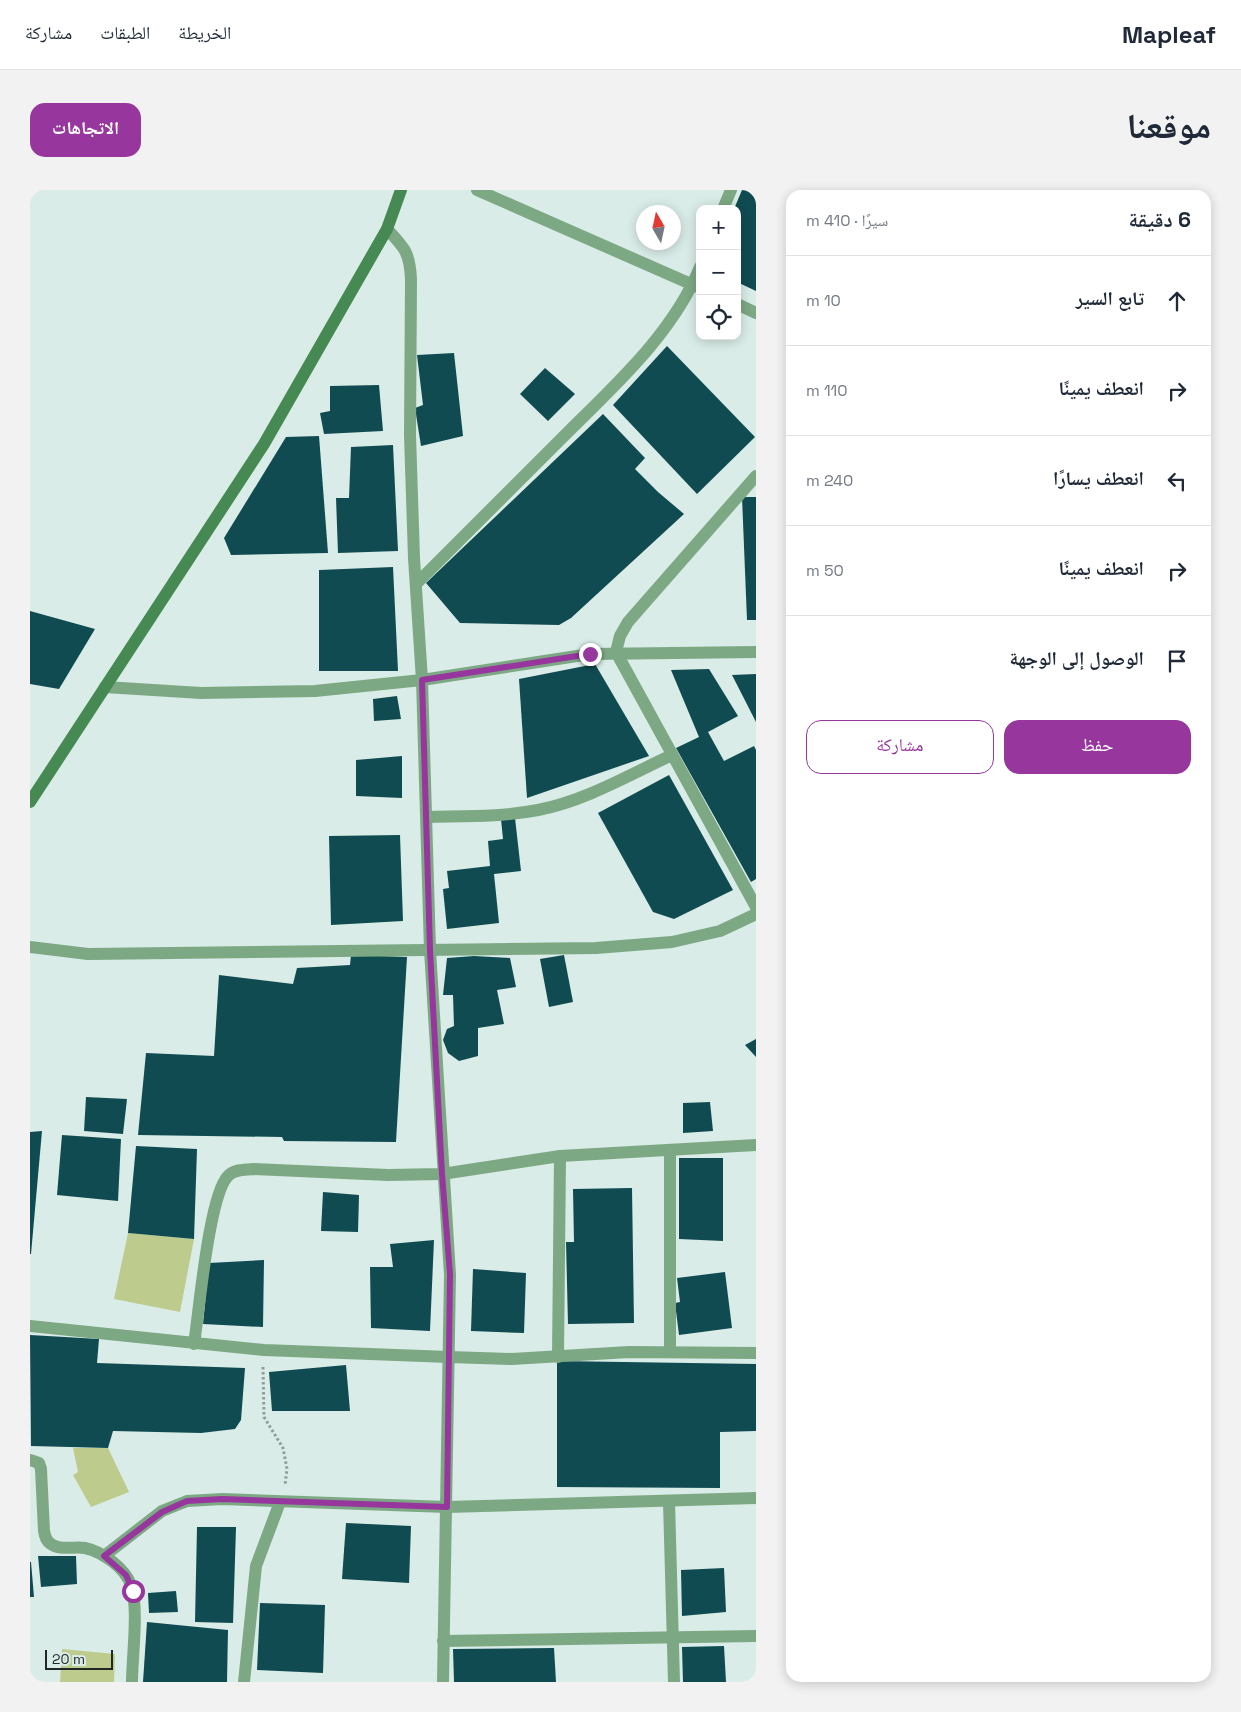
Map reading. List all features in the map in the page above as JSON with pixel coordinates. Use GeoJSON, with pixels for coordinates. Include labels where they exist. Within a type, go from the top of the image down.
{"type":"FeatureCollection","features":[{"type":"Feature","properties":{"kind":"street"},"geometry":{"type":"LineString","coordinates":[[30,802],[264,444],[386,229],[401,190]]}},
{"type":"Feature","properties":{"kind":"street"},"geometry":{"type":"LineString","coordinates":[[416,584],[616,383],[660,334],[696,286],[477,190]]}},
{"type":"Feature","properties":{"kind":"street"},"geometry":{"type":"LineString","coordinates":[[725,205],[731,190]]}},
{"type":"Feature","properties":{"kind":"street"},"geometry":{"type":"LineString","coordinates":[[386,229],[401,244],[410,259],[410,435],[422,680],[430,950],[442,1174],[450,1274],[443,1682]]}},
{"type":"Feature","properties":{"kind":"street"},"geometry":{"type":"LineString","coordinates":[[741,306],[756,313]]}},
{"type":"Feature","properties":{"kind":"street"},"geometry":{"type":"LineString","coordinates":[[756,476],[628,622],[620,636],[616,652],[756,907]]}},
{"type":"Feature","properties":{"kind":"street"},"geometry":{"type":"LineString","coordinates":[[105,688],[201,693],[315,691],[422,680],[590,654],[616,652],[756,652]]}},
{"type":"Feature","properties":{"kind":"street"},"geometry":{"type":"LineString","coordinates":[[427,817],[486,815],[538,810],[581,797],[672,755]]}},
{"type":"Feature","properties":{"kind":"street"},"geometry":{"type":"LineString","coordinates":[[30,947],[88,954],[596,948],[672,942],[720,931],[756,914]]}},
{"type":"Feature","properties":{"kind":"street"},"geometry":{"type":"LineString","coordinates":[[194,1344],[213,1213],[222,1184],[228,1176],[240,1170],[388,1175],[442,1174],[560,1156],[756,1145]]}},
{"type":"Feature","properties":{"kind":"street"},"geometry":{"type":"LineString","coordinates":[[670,1150],[670,1352]]}},
{"type":"Feature","properties":{"kind":"street"},"geometry":{"type":"LineString","coordinates":[[558,1357],[560,1156]]}},
{"type":"Feature","properties":{"kind":"street"},"geometry":{"type":"LineString","coordinates":[[30,1326],[264,1350],[450,1357],[512,1359],[629,1352],[756,1353]]}},
{"type":"Feature","properties":{"kind":"street"},"geometry":{"type":"LineString","coordinates":[[30,1460],[39,1463],[41,1469],[46,1540],[53,1545],[84,1548],[104,1556],[126,1575],[132,1588],[132,1682]]}},
{"type":"Feature","properties":{"kind":"street"},"geometry":{"type":"LineString","coordinates":[[104,1556],[162,1512],[187,1501],[222,1499],[447,1507],[756,1498]]}},
{"type":"Feature","properties":{"kind":"street"},"geometry":{"type":"LineString","coordinates":[[244,1682],[256,1566],[280,1502]]}},
{"type":"Feature","properties":{"kind":"street"},"geometry":{"type":"LineString","coordinates":[[669,1502],[674,1682]]}},
{"type":"Feature","properties":{"kind":"street"},"geometry":{"type":"LineString","coordinates":[[443,1641],[756,1636]]}},
{"type":"Feature","properties":{"kind":"path"},"geometry":{"type":"LineString","coordinates":[[264,1350],[262,1383],[264,1416],[283,1448],[287,1469],[280,1502]]}},
{"type":"Feature","properties":{"kind":"green space"},"geometry":{"type":"Polygon","coordinates":[[[128,1233],[194,1239],[180,1312],[114,1299],[128,1233]]]}},
{"type":"Feature","properties":{"kind":"green space"},"geometry":{"type":"Polygon","coordinates":[[[73,1448],[108,1448],[129,1492],[91,1507],[73,1475],[78,1472],[73,1448]]]}},
{"type":"Feature","properties":{"kind":"green space"},"geometry":{"type":"Polygon","coordinates":[[[62,1649],[115,1654],[114,1682],[60,1682],[62,1649]]]}},
{"type":"Feature","properties":{"kind":"building"},"geometry":{"type":"Polygon","coordinates":[[[742,190],[756,190],[756,291],[741,284],[741,205],[736,205],[742,190]]]}},
{"type":"Feature","properties":{"kind":"building"},"geometry":{"type":"Polygon","coordinates":[[[667,346],[755,437],[697,494],[613,405],[667,346]]]}},
{"type":"Feature","properties":{"kind":"building"},"geometry":{"type":"Polygon","coordinates":[[[454,353],[463,436],[421,446],[415,408],[423,405],[417,355],[454,353]]]}},
{"type":"Feature","properties":{"kind":"building"},"geometry":{"type":"Polygon","coordinates":[[[545,368],[575,394],[548,421],[520,394],[545,368]]]}},
{"type":"Feature","properties":{"kind":"building"},"geometry":{"type":"Polygon","coordinates":[[[379,385],[383,431],[324,434],[320,413],[330,411],[330,386],[379,385]]]}},
{"type":"Feature","properties":{"kind":"building"},"geometry":{"type":"Polygon","coordinates":[[[603,414],[645,458],[635,469],[684,514],[571,618],[559,625],[460,623],[426,583],[603,414]]]}},
{"type":"Feature","properties":{"kind":"building"},"geometry":{"type":"Polygon","coordinates":[[[319,436],[328,553],[231,555],[224,538],[286,437],[319,436]]]}},
{"type":"Feature","properties":{"kind":"building"},"geometry":{"type":"Polygon","coordinates":[[[393,445],[398,551],[338,553],[336,498],[349,498],[351,447],[393,445]]]}},
{"type":"Feature","properties":{"kind":"building"},"geometry":{"type":"Polygon","coordinates":[[[742,497],[756,497],[756,620],[747,620],[742,497]]]}},
{"type":"Feature","properties":{"kind":"building"},"geometry":{"type":"Polygon","coordinates":[[[393,567],[398,671],[319,671],[319,570],[393,567]]]}},
{"type":"Feature","properties":{"kind":"building"},"geometry":{"type":"Polygon","coordinates":[[[30,611],[95,629],[59,689],[30,684],[30,611]]]}},
{"type":"Feature","properties":{"kind":"building"},"geometry":{"type":"Polygon","coordinates":[[[595,664],[649,756],[527,798],[519,679],[595,664]]]}},
{"type":"Feature","properties":{"kind":"building"},"geometry":{"type":"Polygon","coordinates":[[[709,669],[738,716],[708,732],[724,761],[754,746],[756,750],[756,879],[751,882],[676,748],[699,737],[671,670],[709,669]]]}},
{"type":"Feature","properties":{"kind":"building"},"geometry":{"type":"Polygon","coordinates":[[[756,674],[756,722],[732,675],[756,674]]]}},
{"type":"Feature","properties":{"kind":"building"},"geometry":{"type":"Polygon","coordinates":[[[397,696],[401,719],[374,721],[373,699],[397,696]]]}},
{"type":"Feature","properties":{"kind":"building"},"geometry":{"type":"Polygon","coordinates":[[[402,756],[402,798],[356,796],[356,760],[402,756]]]}},
{"type":"Feature","properties":{"kind":"building"},"geometry":{"type":"Polygon","coordinates":[[[669,775],[733,890],[674,919],[653,912],[598,813],[669,775]]]}},
{"type":"Feature","properties":{"kind":"building"},"geometry":{"type":"Polygon","coordinates":[[[515,818],[521,871],[494,874],[499,923],[447,929],[443,889],[449,888],[447,871],[490,866],[488,841],[503,839],[501,819],[515,818]]]}},
{"type":"Feature","properties":{"kind":"building"},"geometry":{"type":"Polygon","coordinates":[[[400,835],[403,921],[331,925],[329,836],[400,835]]]}},
{"type":"Feature","properties":{"kind":"building"},"geometry":{"type":"Polygon","coordinates":[[[351,955],[407,957],[396,1142],[284,1141],[282,1137],[138,1135],[146,1053],[214,1056],[219,975],[293,984],[297,968],[350,965],[351,955]]]}},
{"type":"Feature","properties":{"kind":"building"},"geometry":{"type":"Polygon","coordinates":[[[564,955],[573,1002],[549,1007],[540,959],[564,955]]]}},
{"type":"Feature","properties":{"kind":"building"},"geometry":{"type":"Polygon","coordinates":[[[474,956],[510,958],[516,987],[497,990],[504,1024],[478,1028],[478,1056],[459,1061],[448,1053],[443,1040],[447,1029],[454,1026],[453,995],[443,995],[447,958],[474,956]]]}},
{"type":"Feature","properties":{"kind":"building"},"geometry":{"type":"Polygon","coordinates":[[[756,1039],[756,1057],[745,1045],[756,1039]]]}},
{"type":"Feature","properties":{"kind":"building"},"geometry":{"type":"Polygon","coordinates":[[[86,1097],[127,1099],[123,1134],[84,1131],[86,1097]]]}},
{"type":"Feature","properties":{"kind":"building"},"geometry":{"type":"Polygon","coordinates":[[[710,1102],[713,1131],[683,1133],[683,1103],[710,1102]]]}},
{"type":"Feature","properties":{"kind":"building"},"geometry":{"type":"Polygon","coordinates":[[[42,1131],[31,1254],[30,1254],[30,1132],[42,1131]]]}},
{"type":"Feature","properties":{"kind":"building"},"geometry":{"type":"Polygon","coordinates":[[[62,1135],[121,1139],[118,1201],[57,1195],[62,1135]]]}},
{"type":"Feature","properties":{"kind":"building"},"geometry":{"type":"Polygon","coordinates":[[[136,1146],[197,1149],[194,1239],[128,1233],[136,1146]]]}},
{"type":"Feature","properties":{"kind":"building"},"geometry":{"type":"Polygon","coordinates":[[[679,1158],[723,1158],[723,1241],[679,1239],[679,1158]]]}},
{"type":"Feature","properties":{"kind":"building"},"geometry":{"type":"Polygon","coordinates":[[[632,1188],[634,1323],[568,1324],[566,1242],[574,1242],[573,1189],[632,1188]]]}},
{"type":"Feature","properties":{"kind":"building"},"geometry":{"type":"Polygon","coordinates":[[[323,1192],[359,1195],[358,1232],[321,1231],[323,1192]]]}},
{"type":"Feature","properties":{"kind":"building"},"geometry":{"type":"Polygon","coordinates":[[[434,1240],[430,1331],[371,1328],[370,1267],[393,1267],[390,1244],[434,1240]]]}},
{"type":"Feature","properties":{"kind":"building"},"geometry":{"type":"Polygon","coordinates":[[[264,1260],[263,1327],[203,1324],[209,1263],[264,1260]]]}},
{"type":"Feature","properties":{"kind":"building"},"geometry":{"type":"Polygon","coordinates":[[[473,1269],[526,1273],[524,1333],[471,1331],[473,1269]]]}},
{"type":"Feature","properties":{"kind":"building"},"geometry":{"type":"Polygon","coordinates":[[[725,1272],[732,1328],[679,1335],[675,1303],[680,1302],[677,1278],[725,1272]]]}},
{"type":"Feature","properties":{"kind":"building"},"geometry":{"type":"Polygon","coordinates":[[[30,1335],[99,1339],[97,1363],[245,1368],[241,1420],[235,1429],[201,1433],[113,1431],[108,1448],[31,1446],[30,1335]]]}},
{"type":"Feature","properties":{"kind":"building"},"geometry":{"type":"Polygon","coordinates":[[[557,1361],[756,1364],[756,1431],[720,1432],[720,1488],[557,1487],[557,1361]]]}},
{"type":"Feature","properties":{"kind":"building"},"geometry":{"type":"Polygon","coordinates":[[[346,1365],[350,1411],[272,1411],[269,1372],[346,1365]]]}},
{"type":"Feature","properties":{"kind":"building"},"geometry":{"type":"Polygon","coordinates":[[[346,1523],[411,1526],[409,1583],[342,1579],[346,1523]]]}},
{"type":"Feature","properties":{"kind":"building"},"geometry":{"type":"Polygon","coordinates":[[[197,1527],[236,1527],[233,1623],[195,1622],[197,1527]]]}},
{"type":"Feature","properties":{"kind":"building"},"geometry":{"type":"Polygon","coordinates":[[[38,1556],[76,1556],[77,1584],[41,1587],[38,1556]]]}},
{"type":"Feature","properties":{"kind":"building"},"geometry":{"type":"Polygon","coordinates":[[[31,1562],[34,1597],[30,1597],[31,1562]]]}},
{"type":"Feature","properties":{"kind":"building"},"geometry":{"type":"Polygon","coordinates":[[[724,1568],[726,1612],[682,1616],[681,1570],[724,1568]]]}},
{"type":"Feature","properties":{"kind":"building"},"geometry":{"type":"Polygon","coordinates":[[[176,1591],[178,1612],[149,1613],[148,1593],[176,1591]]]}},
{"type":"Feature","properties":{"kind":"building"},"geometry":{"type":"Polygon","coordinates":[[[260,1603],[325,1605],[323,1673],[257,1670],[260,1603]]]}},
{"type":"Feature","properties":{"kind":"building"},"geometry":{"type":"Polygon","coordinates":[[[147,1622],[228,1630],[227,1682],[143,1682],[147,1622]]]}},
{"type":"Feature","properties":{"kind":"building"},"geometry":{"type":"Polygon","coordinates":[[[724,1646],[726,1682],[683,1682],[682,1647],[724,1646]]]}},
{"type":"Feature","properties":{"kind":"building"},"geometry":{"type":"Polygon","coordinates":[[[554,1648],[556,1682],[454,1682],[453,1649],[554,1648]]]}},
{"type":"Feature","properties":{"kind":"route"},"geometry":{"type":"LineString","coordinates":[[133,1591],[126,1575],[117,1565],[104,1556],[162,1512],[187,1501],[222,1499],[447,1507],[450,1274],[442,1174],[430,950],[422,680],[590,654]]}}]}
